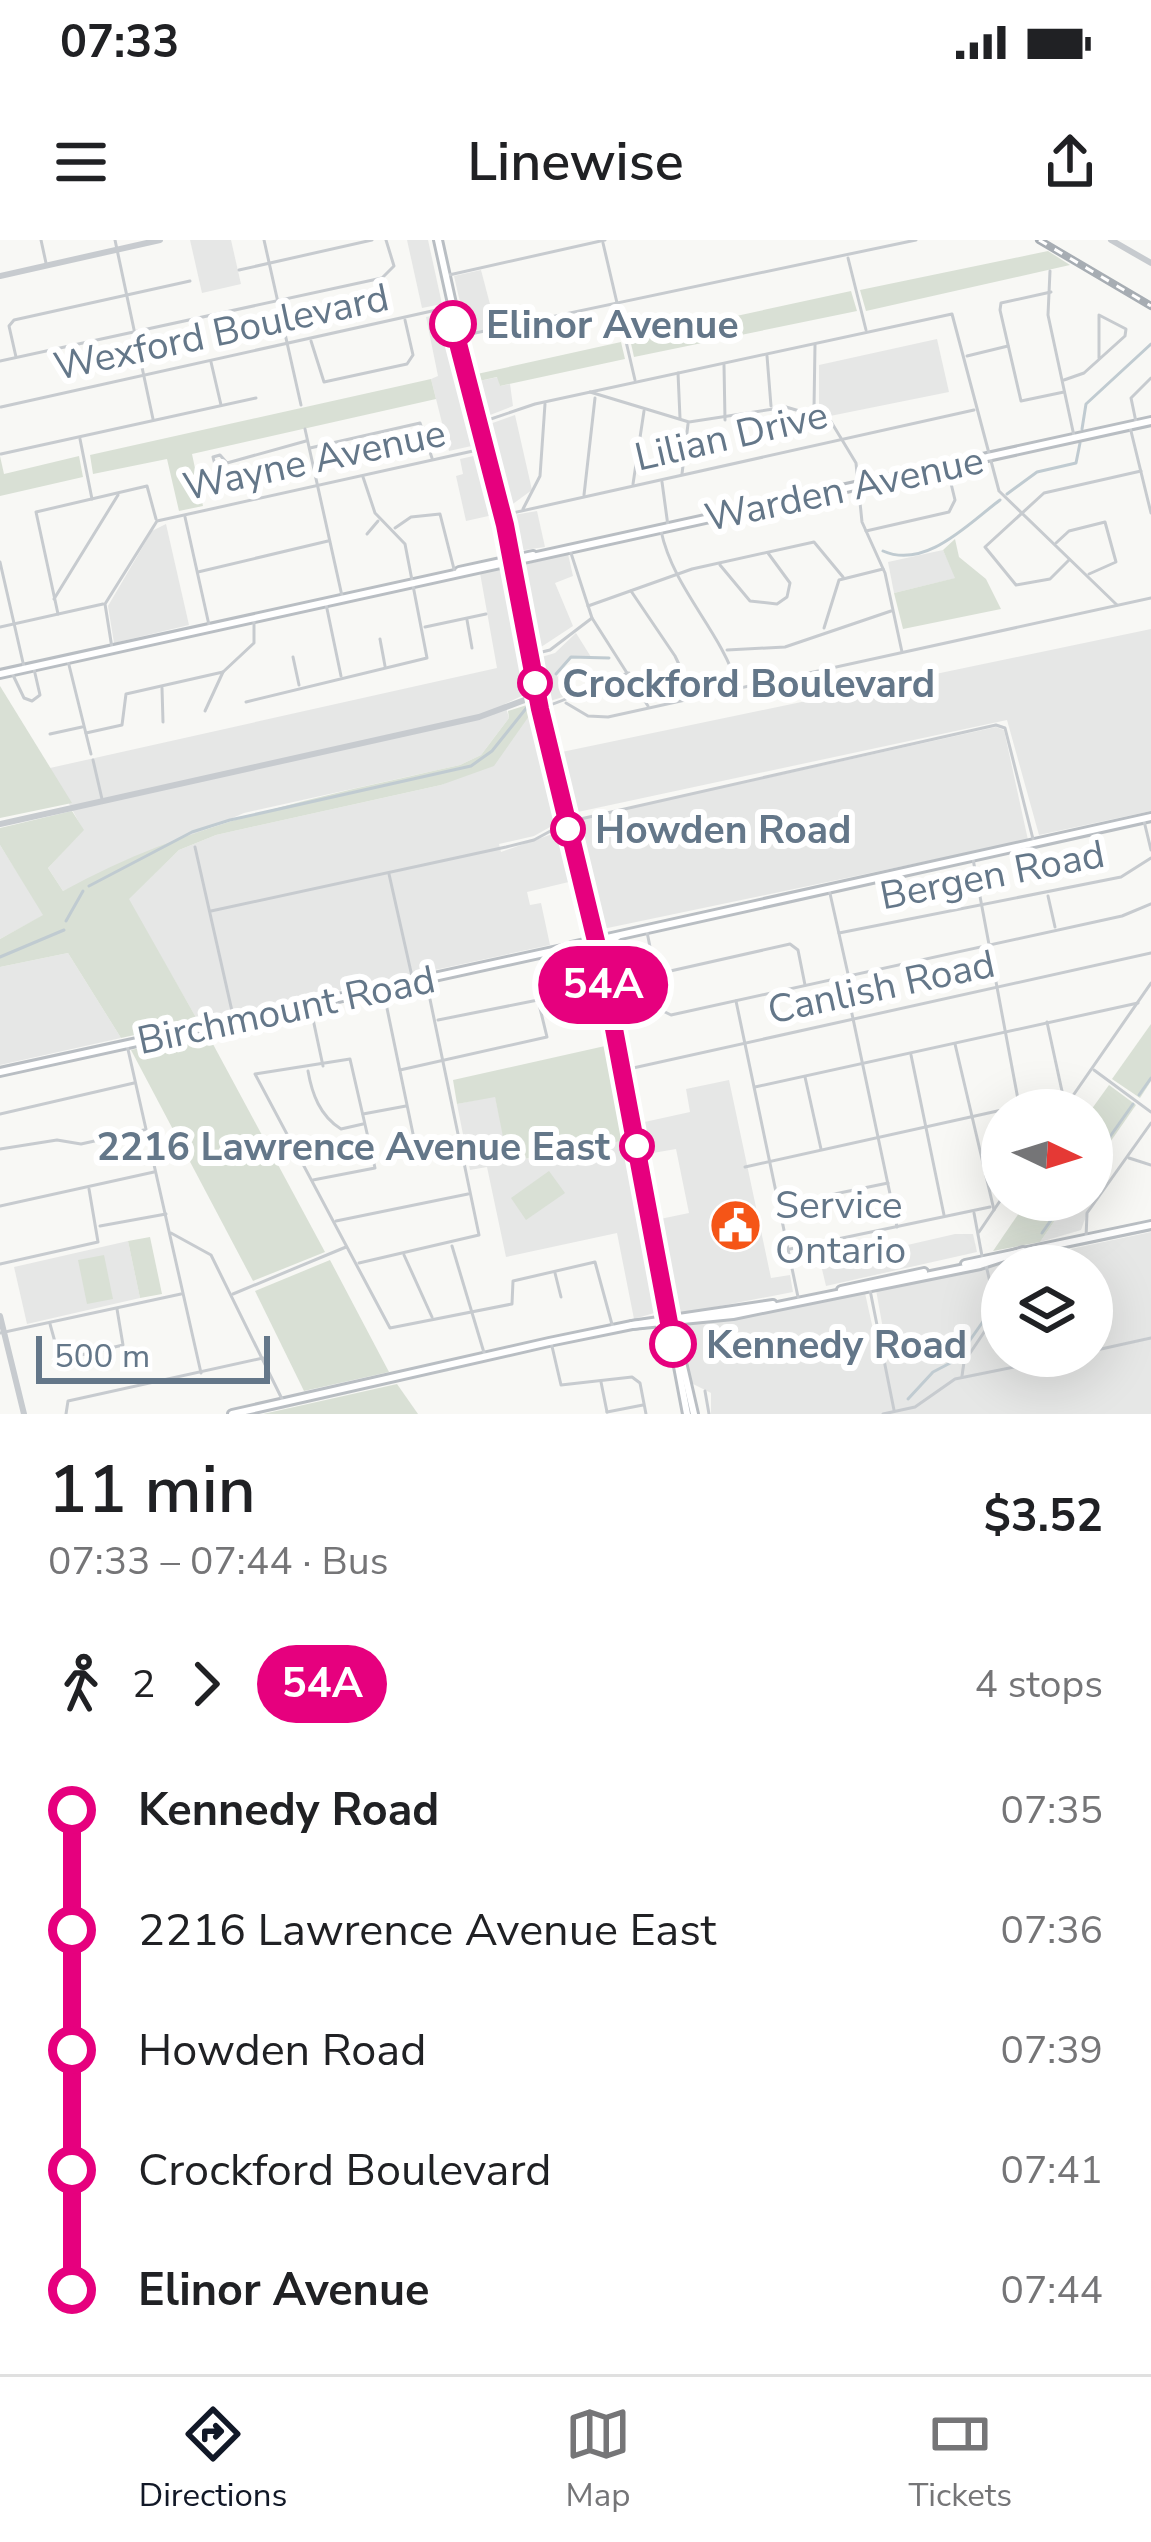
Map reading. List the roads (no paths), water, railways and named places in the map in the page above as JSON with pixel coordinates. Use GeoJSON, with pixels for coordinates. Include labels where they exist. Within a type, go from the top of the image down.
{"type":"FeatureCollection","features":[{"type":"Feature","properties":{"kind":"main road"},"geometry":{"type":"LineString","coordinates":[[438,240],[622,1070],[687,1398]]}},
{"type":"Feature","properties":{"kind":"main road","name":"Warden Avenue"},"geometry":{"type":"LineString","coordinates":[[0,674],[1151,421]]}},
{"type":"Feature","properties":{"kind":"main road","name":"Birchmount Road"},"geometry":{"type":"LineString","coordinates":[[0,1072],[1148,818]]}},
{"type":"Feature","properties":{"kind":"main road"},"geometry":{"type":"LineString","coordinates":[[1053,1245],[1151,1225]]}},
{"type":"Feature","properties":{"kind":"main road"},"geometry":{"type":"LineString","coordinates":[[232,1414],[632,1325],[773,1304],[981,1261]]}},
{"type":"Feature","properties":{"kind":"main road"},"geometry":{"type":"LineString","coordinates":[[632,1325],[670,1318]]}},
{"type":"Feature","properties":{"kind":"main road"},"geometry":{"type":"LineString","coordinates":[[670,1318],[687,1382],[687,1414]]}},
{"type":"Feature","properties":{"kind":"street"},"geometry":{"type":"LineString","coordinates":[[41,240],[47,265]]}},
{"type":"Feature","properties":{"kind":"street"},"geometry":{"type":"LineString","coordinates":[[0,276],[116,245],[160,240]]}},
{"type":"Feature","properties":{"kind":"street"},"geometry":{"type":"LineString","coordinates":[[264,240],[301,405]]}},
{"type":"Feature","properties":{"kind":"street"},"geometry":{"type":"LineString","coordinates":[[239,270],[372,240]]}},
{"type":"Feature","properties":{"kind":"street"},"geometry":{"type":"LineString","coordinates":[[0,361],[382,278],[392,273],[386,240]]}},
{"type":"Feature","properties":{"kind":"street"},"geometry":{"type":"LineString","coordinates":[[446,275],[603,240],[636,381]]}},
{"type":"Feature","properties":{"kind":"street"},"geometry":{"type":"LineString","coordinates":[[459,336],[916,240]]}},
{"type":"Feature","properties":{"kind":"street"},"geometry":{"type":"LineString","coordinates":[[1111,240],[1151,263]]}},
{"type":"Feature","properties":{"kind":"street"},"geometry":{"type":"LineString","coordinates":[[116,245],[153,421]]}},
{"type":"Feature","properties":{"kind":"street"},"geometry":{"type":"LineString","coordinates":[[848,255],[867,332]]}},
{"type":"Feature","properties":{"kind":"street"},"geometry":{"type":"LineString","coordinates":[[1050,271],[1048,315],[1074,438]]}},
{"type":"Feature","properties":{"kind":"street"},"geometry":{"type":"LineString","coordinates":[[16,358],[9,326],[14,320],[190,281]]}},
{"type":"Feature","properties":{"kind":"street"},"geometry":{"type":"LineString","coordinates":[[1052,292],[1000,304],[1021,401],[1064,392]]}},
{"type":"Feature","properties":{"kind":"street","name":"Wexford Boulevard"},"geometry":{"type":"LineString","coordinates":[[1,407],[453,307]]}},
{"type":"Feature","properties":{"kind":"street"},"geometry":{"type":"LineString","coordinates":[[478,423],[544,402],[952,314],[999,492],[1117,605]]}},
{"type":"Feature","properties":{"kind":"street"},"geometry":{"type":"LineString","coordinates":[[1062,380],[1084,373],[1100,358],[1126,332],[1101,315],[1096,320],[1100,358]]}},
{"type":"Feature","properties":{"kind":"street"},"geometry":{"type":"LineString","coordinates":[[311,338],[320,377],[331,382],[412,361],[404,318]]}},
{"type":"Feature","properties":{"kind":"street"},"geometry":{"type":"LineString","coordinates":[[813,411],[815,344]]}},
{"type":"Feature","properties":{"kind":"street"},"geometry":{"type":"LineString","coordinates":[[965,357],[1008,346]]}},
{"type":"Feature","properties":{"kind":"street"},"geometry":{"type":"LineString","coordinates":[[766,354],[771,409]]}},
{"type":"Feature","properties":{"kind":"street"},"geometry":{"type":"LineString","coordinates":[[211,361],[220,406]]}},
{"type":"Feature","properties":{"kind":"street"},"geometry":{"type":"LineString","coordinates":[[724,363],[725,419]]}},
{"type":"Feature","properties":{"kind":"street"},"geometry":{"type":"LineString","coordinates":[[678,373],[680,419]]}},
{"type":"Feature","properties":{"kind":"street"},"geometry":{"type":"LineString","coordinates":[[1151,378],[1131,398],[1151,512]]}},
{"type":"Feature","properties":{"kind":"street"},"geometry":{"type":"LineString","coordinates":[[590,392],[595,398],[689,422],[771,409],[813,411],[845,438],[856,463],[865,532],[883,568],[903,653]]}},
{"type":"Feature","properties":{"kind":"street"},"geometry":{"type":"LineString","coordinates":[[1,454],[256,398]]}},
{"type":"Feature","properties":{"kind":"street"},"geometry":{"type":"LineString","coordinates":[[584,496],[595,398]]}},
{"type":"Feature","properties":{"kind":"street"},"geometry":{"type":"LineString","coordinates":[[522,511],[543,464],[544,402]]}},
{"type":"Feature","properties":{"kind":"street"},"geometry":{"type":"LineString","coordinates":[[632,486],[644,409]]}},
{"type":"Feature","properties":{"kind":"street","name":"Lilian Drive"},"geometry":{"type":"LineString","coordinates":[[500,516],[976,410]]}},
{"type":"Feature","properties":{"kind":"street"},"geometry":{"type":"LineString","coordinates":[[682,476],[689,422]]}},
{"type":"Feature","properties":{"kind":"street"},"geometry":{"type":"LineString","coordinates":[[310,448],[420,423],[432,460]]}},
{"type":"Feature","properties":{"kind":"street"},"geometry":{"type":"LineString","coordinates":[[305,429],[343,598]]}},
{"type":"Feature","properties":{"kind":"street"},"geometry":{"type":"LineString","coordinates":[[80,437],[92,499]]}},
{"type":"Feature","properties":{"kind":"street"},"geometry":{"type":"LineString","coordinates":[[222,463],[308,441]]}},
{"type":"Feature","properties":{"kind":"street","name":"Wayne Avenue"},"geometry":{"type":"LineString","coordinates":[[105,604],[157,521],[484,449]]}},
{"type":"Feature","properties":{"kind":"street"},"geometry":{"type":"LineString","coordinates":[[865,532],[932,520],[952,510],[955,500],[947,466]]}},
{"type":"Feature","properties":{"kind":"street"},"geometry":{"type":"LineString","coordinates":[[1070,560],[1048,579],[1012,583],[985,547],[1048,491],[1141,471]]}},
{"type":"Feature","properties":{"kind":"street"},"geometry":{"type":"LineString","coordinates":[[246,702],[427,658],[406,544],[379,519],[363,476]]}},
{"type":"Feature","properties":{"kind":"street"},"geometry":{"type":"LineString","coordinates":[[662,480],[664,527],[675,576],[725,651],[739,689]]}},
{"type":"Feature","properties":{"kind":"street"},"geometry":{"type":"LineString","coordinates":[[58,614],[36,512],[150,487],[157,521]]}},
{"type":"Feature","properties":{"kind":"street"},"geometry":{"type":"LineString","coordinates":[[54,599],[119,493]]}},
{"type":"Feature","properties":{"kind":"street"},"geometry":{"type":"LineString","coordinates":[[394,529],[411,517],[440,514],[455,573]]}},
{"type":"Feature","properties":{"kind":"street"},"geometry":{"type":"LineString","coordinates":[[185,515],[210,627]]}},
{"type":"Feature","properties":{"kind":"street"},"geometry":{"type":"LineString","coordinates":[[368,534],[379,519]]}},
{"type":"Feature","properties":{"kind":"street"},"geometry":{"type":"LineString","coordinates":[[1054,544],[1069,531],[1105,522],[1116,562],[1088,576]]}},
{"type":"Feature","properties":{"kind":"street"},"geometry":{"type":"LineString","coordinates":[[198,572],[330,541]]}},
{"type":"Feature","properties":{"kind":"street"},"geometry":{"type":"LineString","coordinates":[[588,606],[719,563],[817,542],[843,577]]}},
{"type":"Feature","properties":{"kind":"street"},"geometry":{"type":"LineString","coordinates":[[569,548],[592,618],[630,672],[648,708]]}},
{"type":"Feature","properties":{"kind":"street"},"geometry":{"type":"LineString","coordinates":[[719,563],[750,601],[777,604],[787,597],[790,583],[767,552]]}},
{"type":"Feature","properties":{"kind":"street"},"geometry":{"type":"LineString","coordinates":[[0,562],[24,669]]}},
{"type":"Feature","properties":{"kind":"street"},"geometry":{"type":"LineString","coordinates":[[823,630],[832,594],[843,577],[883,568]]}},
{"type":"Feature","properties":{"kind":"street"},"geometry":{"type":"LineString","coordinates":[[630,590],[675,656],[695,698]]}},
{"type":"Feature","properties":{"kind":"street"},"geometry":{"type":"LineString","coordinates":[[566,703],[600,718],[1151,598]]}},
{"type":"Feature","properties":{"kind":"street"},"geometry":{"type":"LineString","coordinates":[[325,602],[341,677]]}},
{"type":"Feature","properties":{"kind":"street"},"geometry":{"type":"LineString","coordinates":[[0,627],[105,604],[112,650]]}},
{"type":"Feature","properties":{"kind":"street"},"geometry":{"type":"LineString","coordinates":[[725,651],[784,646],[893,610]]}},
{"type":"Feature","properties":{"kind":"street"},"geometry":{"type":"LineString","coordinates":[[423,628],[486,614]]}},
{"type":"Feature","properties":{"kind":"street"},"geometry":{"type":"LineString","coordinates":[[205,711],[223,672],[254,643],[254,618]]}},
{"type":"Feature","properties":{"kind":"street"},"geometry":{"type":"LineString","coordinates":[[530,655],[550,650],[592,618]]}},
{"type":"Feature","properties":{"kind":"street"},"geometry":{"type":"LineString","coordinates":[[466,619],[472,648]]}},
{"type":"Feature","properties":{"kind":"street"},"geometry":{"type":"LineString","coordinates":[[380,639],[386,668]]}},
{"type":"Feature","properties":{"kind":"street"},"geometry":{"type":"LineString","coordinates":[[293,657],[299,686]]}},
{"type":"Feature","properties":{"kind":"street"},"geometry":{"type":"LineString","coordinates":[[68,659],[102,801]]}},
{"type":"Feature","properties":{"kind":"street"},"geometry":{"type":"LineString","coordinates":[[12,672],[24,698],[37,700],[34,667]]}},
{"type":"Feature","properties":{"kind":"street"},"geometry":{"type":"LineString","coordinates":[[86,734],[122,725],[126,694],[223,672]]}},
{"type":"Feature","properties":{"kind":"street"},"geometry":{"type":"LineString","coordinates":[[540,709],[566,703],[593,682],[630,672]]}},
{"type":"Feature","properties":{"kind":"street"},"geometry":{"type":"LineString","coordinates":[[162,686],[163,722]]}},
{"type":"Feature","properties":{"kind":"street"},"geometry":{"type":"LineString","coordinates":[[0,824],[479,717],[538,695]]}},
{"type":"Feature","properties":{"kind":"street"},"geometry":{"type":"LineString","coordinates":[[211,911],[534,840],[566,822],[1000,725],[1035,843]]}},
{"type":"Feature","properties":{"kind":"street"},"geometry":{"type":"LineString","coordinates":[[50,734],[83,726]]}},
{"type":"Feature","properties":{"kind":"street"},"geometry":{"type":"LineString","coordinates":[[1148,818],[1151,850]]}},
{"type":"Feature","properties":{"kind":"street"},"geometry":{"type":"LineString","coordinates":[[196,847],[234,1020]]}},
{"type":"Feature","properties":{"kind":"street"},"geometry":{"type":"LineString","coordinates":[[973,857],[1015,1089]]}},
{"type":"Feature","properties":{"kind":"street","name":"Bergen Road"},"geometry":{"type":"LineString","coordinates":[[839,933],[982,901],[1048,894],[1120,878],[1151,858]]}},
{"type":"Feature","properties":{"kind":"street"},"geometry":{"type":"LineString","coordinates":[[389,872],[413,981]]}},
{"type":"Feature","properties":{"kind":"street"},"geometry":{"type":"LineString","coordinates":[[829,889],[897,1227]]}},
{"type":"Feature","properties":{"kind":"street"},"geometry":{"type":"LineString","coordinates":[[1048,894],[1056,931]]}},
{"type":"Feature","properties":{"kind":"street"},"geometry":{"type":"LineString","coordinates":[[646,930],[663,1011],[671,1015],[1056,931],[1151,904]]}},
{"type":"Feature","properties":{"kind":"street"},"geometry":{"type":"LineString","coordinates":[[656,974],[790,944],[798,950],[805,986]]}},
{"type":"Feature","properties":{"kind":"street","name":"Canlish Road"},"geometry":{"type":"LineString","coordinates":[[622,1070],[1151,953]]}},
{"type":"Feature","properties":{"kind":"street"},"geometry":{"type":"LineString","coordinates":[[357,1263],[478,1238],[425,978]]}},
{"type":"Feature","properties":{"kind":"street"},"geometry":{"type":"LineString","coordinates":[[1078,1089],[1151,983]]}},
{"type":"Feature","properties":{"kind":"street"},"geometry":{"type":"LineString","coordinates":[[383,987],[418,1158]]}},
{"type":"Feature","properties":{"kind":"street"},"geometry":{"type":"LineString","coordinates":[[400,1070],[546,1038],[538,1000],[434,1020]]}},
{"type":"Feature","properties":{"kind":"street"},"geometry":{"type":"LineString","coordinates":[[736,1001],[798,1299]]}},
{"type":"Feature","properties":{"kind":"street"},"geometry":{"type":"LineString","coordinates":[[754,1088],[1138,1003]]}},
{"type":"Feature","properties":{"kind":"street"},"geometry":{"type":"LineString","coordinates":[[310,1004],[322,1066]]}},
{"type":"Feature","properties":{"kind":"street"},"geometry":{"type":"LineString","coordinates":[[1048,1022],[1060,1089]]}},
{"type":"Feature","properties":{"kind":"street"},"geometry":{"type":"LineString","coordinates":[[955,1043],[981,1161]]}},
{"type":"Feature","properties":{"kind":"street"},"geometry":{"type":"LineString","coordinates":[[127,1044],[201,1373]]}},
{"type":"Feature","properties":{"kind":"street"},"geometry":{"type":"LineString","coordinates":[[910,1053],[944,1217]]}},
{"type":"Feature","properties":{"kind":"street"},"geometry":{"type":"LineString","coordinates":[[313,1180],[374,1170],[352,1060],[256,1074],[391,1329],[512,1304],[513,1281],[596,1262],[613,1329]]}},
{"type":"Feature","properties":{"kind":"street"},"geometry":{"type":"LineString","coordinates":[[308,1069],[312,1093],[332,1124],[341,1129],[364,1124]]}},
{"type":"Feature","properties":{"kind":"street"},"geometry":{"type":"LineString","coordinates":[[1092,1069],[1151,1112]]}},
{"type":"Feature","properties":{"kind":"street"},"geometry":{"type":"LineString","coordinates":[[806,1076],[821,1151]]}},
{"type":"Feature","properties":{"kind":"street"},"geometry":{"type":"LineString","coordinates":[[0,1114],[136,1082]]}},
{"type":"Feature","properties":{"kind":"street"},"geometry":{"type":"LineString","coordinates":[[363,1114],[407,1106]]}},
{"type":"Feature","properties":{"kind":"street"},"geometry":{"type":"LineString","coordinates":[[745,1167],[981,1115]]}},
{"type":"Feature","properties":{"kind":"street"},"geometry":{"type":"LineString","coordinates":[[1087,1238],[1086,1216],[1151,1123]]}},
{"type":"Feature","properties":{"kind":"street"},"geometry":{"type":"LineString","coordinates":[[0,1149],[57,1140],[81,1144],[146,1130]]}},
{"type":"Feature","properties":{"kind":"street"},"geometry":{"type":"LineString","coordinates":[[269,1148],[290,1138]]}},
{"type":"Feature","properties":{"kind":"street"},"geometry":{"type":"LineString","coordinates":[[1127,1157],[1151,1165]]}},
{"type":"Feature","properties":{"kind":"street"},"geometry":{"type":"LineString","coordinates":[[0,1206],[156,1172]]}},
{"type":"Feature","properties":{"kind":"street"},"geometry":{"type":"LineString","coordinates":[[779,1206],[887,1183]]}},
{"type":"Feature","properties":{"kind":"street"},"geometry":{"type":"LineString","coordinates":[[0,1264],[98,1242],[99,1227],[88,1187]]}},
{"type":"Feature","properties":{"kind":"street"},"geometry":{"type":"LineString","coordinates":[[335,1222],[470,1194]]}},
{"type":"Feature","properties":{"kind":"street"},"geometry":{"type":"LineString","coordinates":[[788,1250],[981,1210]]}},
{"type":"Feature","properties":{"kind":"street"},"geometry":{"type":"LineString","coordinates":[[974,1211],[981,1249]]}},
{"type":"Feature","properties":{"kind":"street"},"geometry":{"type":"LineString","coordinates":[[99,1227],[166,1214]]}},
{"type":"Feature","properties":{"kind":"street"},"geometry":{"type":"LineString","coordinates":[[977,1234],[985,1221]]}},
{"type":"Feature","properties":{"kind":"street"},"geometry":{"type":"LineString","coordinates":[[170,1232],[211,1255],[284,1402]]}},
{"type":"Feature","properties":{"kind":"street"},"geometry":{"type":"LineString","coordinates":[[452,1244],[485,1356]]}},
{"type":"Feature","properties":{"kind":"street"},"geometry":{"type":"LineString","coordinates":[[231,1295],[347,1246]]}},
{"type":"Feature","properties":{"kind":"street"},"geometry":{"type":"LineString","coordinates":[[403,1253],[433,1321]]}},
{"type":"Feature","properties":{"kind":"street"},"geometry":{"type":"LineString","coordinates":[[555,1272],[561,1297]]}},
{"type":"Feature","properties":{"kind":"street"},"geometry":{"type":"LineString","coordinates":[[868,1283],[894,1411]]}},
{"type":"Feature","properties":{"kind":"street"},"geometry":{"type":"LineString","coordinates":[[2,1333],[183,1294]]}},
{"type":"Feature","properties":{"kind":"street"},"geometry":{"type":"LineString","coordinates":[[50,1322],[60,1360],[96,1354],[123,1345],[116,1307]]}},
{"type":"Feature","properties":{"kind":"street"},"geometry":{"type":"LineString","coordinates":[[0,1316],[24,1414]]}},
{"type":"Feature","properties":{"kind":"street"},"geometry":{"type":"LineString","coordinates":[[962,1378],[964,1362],[981,1337]]}},
{"type":"Feature","properties":{"kind":"street"},"geometry":{"type":"LineString","coordinates":[[1113,1346],[1151,1338]]}},
{"type":"Feature","properties":{"kind":"street"},"geometry":{"type":"LineString","coordinates":[[551,1342],[561,1385],[635,1378],[646,1414]]}},
{"type":"Feature","properties":{"kind":"street"},"geometry":{"type":"LineString","coordinates":[[66,1414],[68,1401],[263,1358]]}},
{"type":"Feature","properties":{"kind":"street"},"geometry":{"type":"LineString","coordinates":[[0,1377],[14,1373]]}},
{"type":"Feature","properties":{"kind":"street"},"geometry":{"type":"LineString","coordinates":[[883,1414],[922,1404],[962,1378],[981,1374]]}},
{"type":"Feature","properties":{"kind":"street"},"geometry":{"type":"LineString","coordinates":[[601,1382],[607,1413],[644,1404]]}},
{"type":"Feature","properties":{"kind":"street"},"geometry":{"type":"LineString","coordinates":[[687,1382],[706,1391]]}},
{"type":"Feature","properties":{"kind":"street"},"geometry":{"type":"LineString","coordinates":[[687,1398],[706,1391]]}},
{"type":"Feature","properties":{"kind":"street"},"geometry":{"type":"LineString","coordinates":[[706,1391],[709,1414]]}},
{"type":"Feature","properties":{"kind":"waterway"},"geometry":{"type":"LineString","coordinates":[[1082,429],[1086,404],[1151,344]]}},
{"type":"Feature","properties":{"kind":"waterway"},"geometry":{"type":"LineString","coordinates":[[1007,494],[1037,472],[1076,463],[1080,443]]}},
{"type":"Feature","properties":{"kind":"waterway"},"geometry":{"type":"LineString","coordinates":[[883,551],[899,555],[931,549],[1000,500]]}},
{"type":"Feature","properties":{"kind":"waterway"},"geometry":{"type":"LineString","coordinates":[[556,674],[571,657],[609,658]]}},
{"type":"Feature","properties":{"kind":"waterway"},"geometry":{"type":"LineString","coordinates":[[89,886],[192,832],[230,820],[471,766],[492,751],[528,706]]}},
{"type":"Feature","properties":{"kind":"waterway"},"geometry":{"type":"LineString","coordinates":[[66,921],[83,891]]}},
{"type":"Feature","properties":{"kind":"waterway"},"geometry":{"type":"LineString","coordinates":[[0,957],[64,930]]}},
{"type":"Feature","properties":{"kind":"waterway"},"geometry":{"type":"LineString","coordinates":[[1139,1095],[1151,1078]]}},
{"type":"Feature","properties":{"kind":"waterway"},"geometry":{"type":"LineString","coordinates":[[1113,1132],[1133,1104]]}},
{"type":"Feature","properties":{"kind":"waterway"},"geometry":{"type":"LineString","coordinates":[[1042,1233],[1050,1221]]}},
{"type":"Feature","properties":{"kind":"waterway"},"geometry":{"type":"LineString","coordinates":[[908,1399],[933,1372],[956,1360],[981,1324]]}},
{"type":"Feature","properties":{"kind":"railway"},"geometry":{"type":"LineString","coordinates":[[1039,240],[1151,306]]}},
{"type":"Feature","properties":{"kind":"place","name":"Elinor Avenue"},"geometry":{"type":"Point","coordinates":[453,324]}},
{"type":"Feature","properties":{"kind":"place","name":"Crockford Boulevard"},"geometry":{"type":"Point","coordinates":[535,683]}},
{"type":"Feature","properties":{"kind":"place","name":"Howden Road"},"geometry":{"type":"Point","coordinates":[568,829]}},
{"type":"Feature","properties":{"kind":"place","name":"2216 Lawrence Avenue East"},"geometry":{"type":"Point","coordinates":[637,1146]}},
{"type":"Feature","properties":{"kind":"place","name":"Service Ontario"},"geometry":{"type":"Point","coordinates":[736,1226]}},
{"type":"Feature","properties":{"kind":"place","name":"Kennedy Road"},"geometry":{"type":"Point","coordinates":[673,1344]}}]}
